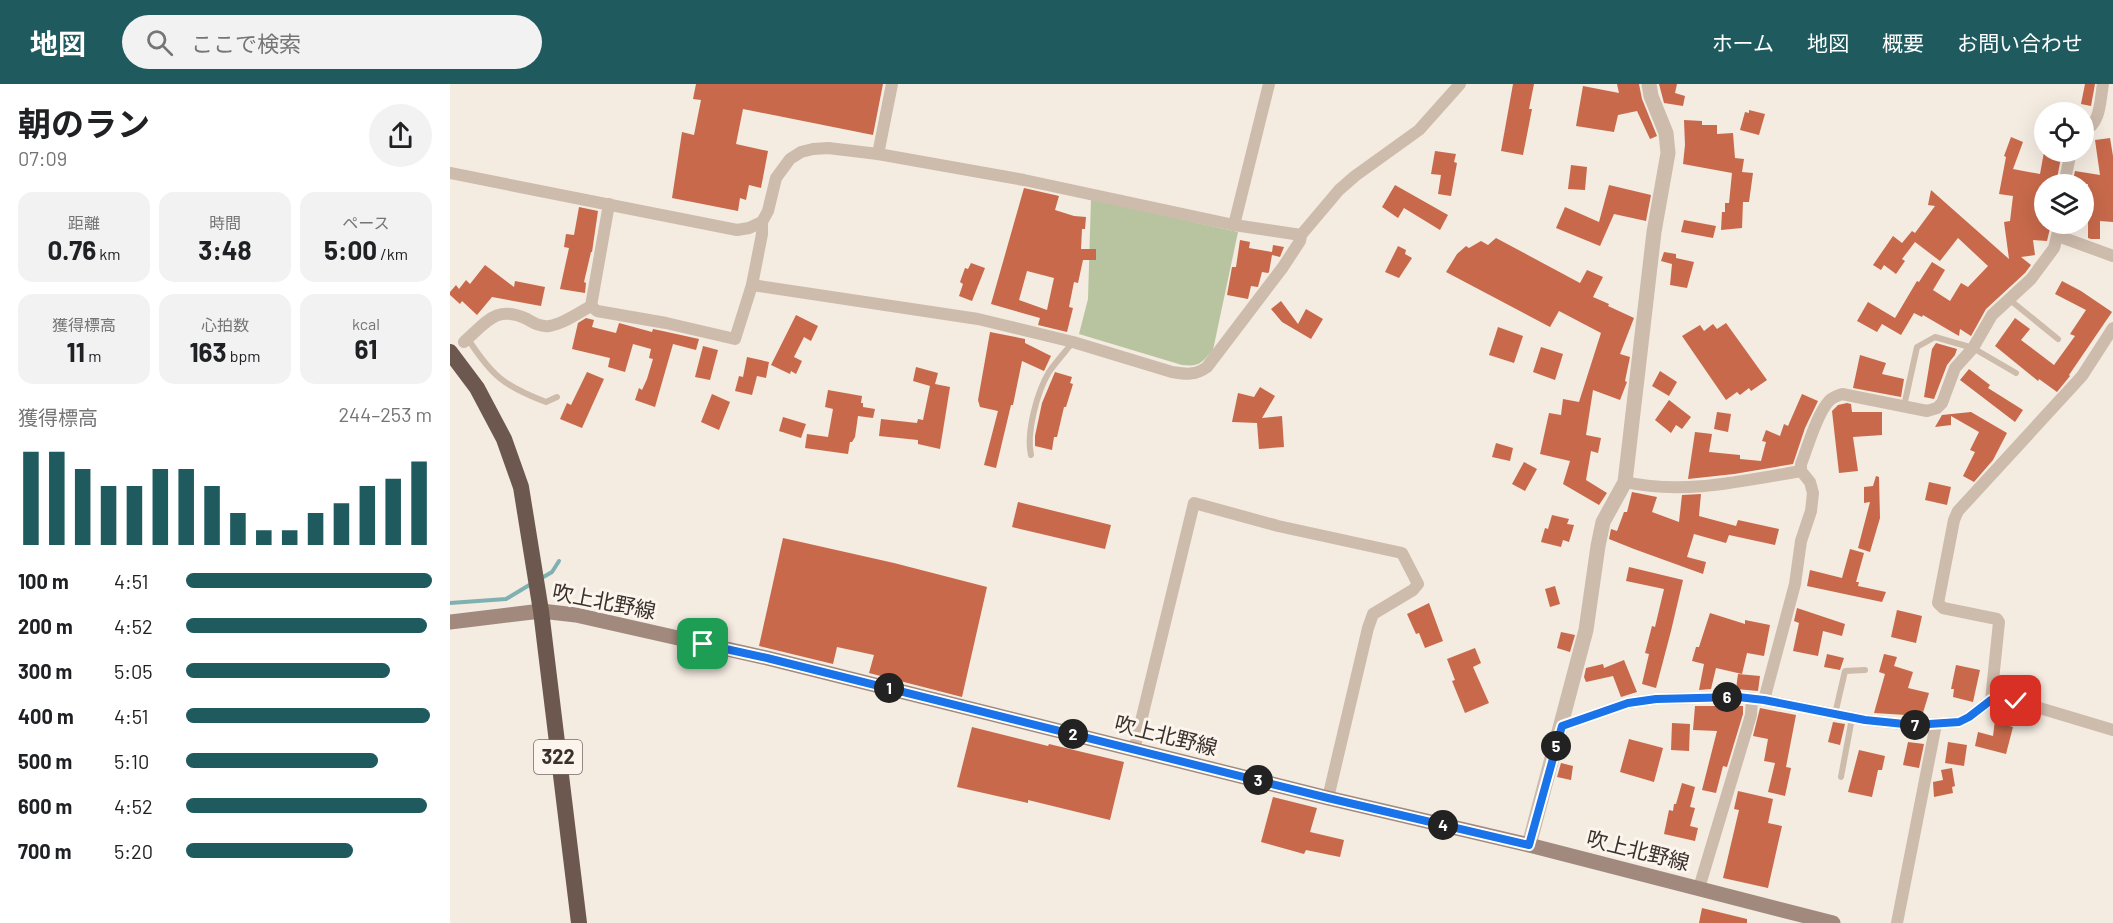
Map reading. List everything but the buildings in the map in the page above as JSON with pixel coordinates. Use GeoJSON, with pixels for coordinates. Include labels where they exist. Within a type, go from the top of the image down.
{"type":"FeatureCollection","features":[{"type":"Feature","properties":{"kind":"highway","name":"322"},"geometry":{"type":"LineString","coordinates":[[450,352],[477,387],[504,439],[521,487],[541,611],[579,923]]}},
{"type":"Feature","properties":{"kind":"main road","name":"吹上北野線"},"geometry":{"type":"LineString","coordinates":[[450,622],[541,611],[576,615],[767,658],[1328,798],[1529,845],[1833,923]]}},
{"type":"Feature","properties":{"kind":"street"},"geometry":{"type":"LineString","coordinates":[[878,154],[892,84]]}},
{"type":"Feature","properties":{"kind":"street"},"geometry":{"type":"LineString","coordinates":[[1234,225],[1269,84]]}},
{"type":"Feature","properties":{"kind":"street"},"geometry":{"type":"LineString","coordinates":[[753,285],[978,319],[1073,342],[1172,372],[1199,373],[1207,367],[1283,267],[1300,241],[1301,235],[1339,190],[1354,176],[1419,130],[1460,84]]}},
{"type":"Feature","properties":{"kind":"street"},"geometry":{"type":"LineString","coordinates":[[1529,845],[1586,630],[1603,522],[1625,482],[1654,232],[1668,153],[1666,133],[1651,96],[1649,84]]}},
{"type":"Feature","properties":{"kind":"street"},"geometry":{"type":"LineString","coordinates":[[2094,124],[2103,84]]}},
{"type":"Feature","properties":{"kind":"street"},"geometry":{"type":"LineString","coordinates":[[591,306],[597,311],[666,323],[735,339],[753,285],[762,222],[768,211],[776,178],[790,159],[801,152],[828,148],[878,154],[1024,180],[1234,225],[1301,235]]}},
{"type":"Feature","properties":{"kind":"street"},"geometry":{"type":"LineString","coordinates":[[450,173],[737,230],[762,222]]}},
{"type":"Feature","properties":{"kind":"street"},"geometry":{"type":"LineString","coordinates":[[591,306],[609,204]]}},
{"type":"Feature","properties":{"kind":"street"},"geometry":{"type":"LineString","coordinates":[[1699,888],[1751,715],[1795,584],[1801,541],[1811,511],[1810,482],[1801,471],[1802,464],[1827,402],[1842,394],[1927,411],[1937,408],[1942,403],[1955,368],[1973,348],[1992,315],[2031,279],[2054,248],[2058,234]]}},
{"type":"Feature","properties":{"kind":"street"},"geometry":{"type":"LineString","coordinates":[[2067,234],[2113,256]]}},
{"type":"Feature","properties":{"kind":"street"},"geometry":{"type":"LineString","coordinates":[[466,340],[496,315],[516,314],[547,327],[591,306]]}},
{"type":"Feature","properties":{"kind":"street"},"geometry":{"type":"LineString","coordinates":[[1991,700],[1999,622],[1997,619],[1943,608],[1938,603],[1954,520],[1966,502],[2082,376],[2113,328]]}},
{"type":"Feature","properties":{"kind":"street"},"geometry":{"type":"LineString","coordinates":[[1625,482],[1656,487],[1714,486],[1801,471]]}},
{"type":"Feature","properties":{"kind":"street"},"geometry":{"type":"LineString","coordinates":[[1134,750],[1194,503],[1278,526],[1402,553],[1418,584],[1413,590],[1373,615],[1328,798]]}},
{"type":"Feature","properties":{"kind":"street"},"geometry":{"type":"LineString","coordinates":[[1562,726],[1628,703],[1656,699],[1712,698],[1758,699],[1852,718],[1903,724],[1959,722],[1991,700],[2016,701],[2113,729]]}},
{"type":"Feature","properties":{"kind":"street"},"geometry":{"type":"LineString","coordinates":[[1897,923],[1936,724]]}},
{"type":"Feature","properties":{"kind":"lane"},"geometry":{"type":"LineString","coordinates":[[2009,299],[2058,339]]}},
{"type":"Feature","properties":{"kind":"lane"},"geometry":{"type":"LineString","coordinates":[[1903,407],[1917,347],[1935,337],[1973,348],[2016,373]]}},
{"type":"Feature","properties":{"kind":"lane"},"geometry":{"type":"LineString","coordinates":[[466,340],[497,377],[521,392],[546,402],[557,397]]}},
{"type":"Feature","properties":{"kind":"lane"},"geometry":{"type":"LineString","coordinates":[[1031,455],[1028,443],[1039,395],[1048,373],[1073,342]]}},
{"type":"Feature","properties":{"kind":"lane"},"geometry":{"type":"LineString","coordinates":[[1835,714],[1845,671],[1864,670]]}},
{"type":"Feature","properties":{"kind":"lane"},"geometry":{"type":"LineString","coordinates":[[1841,777],[1852,718]]}},
{"type":"Feature","properties":{"kind":"green space"},"geometry":{"type":"Polygon","coordinates":[[[1091,199],[1238,232],[1213,350],[1200,363],[1182,365],[1079,334],[1088,299],[1091,199]]]}},
{"type":"Feature","properties":{"kind":"waterway"},"geometry":{"type":"LineString","coordinates":[[540,579],[552,572],[559,561]]}},
{"type":"Feature","properties":{"kind":"waterway"},"geometry":{"type":"LineString","coordinates":[[450,603],[506,599],[531,584]]}},
{"type":"Feature","properties":{"kind":"route"},"geometry":{"type":"LineString","coordinates":[[703,644],[1328,798],[1529,845],[1562,726],[1628,703],[1656,699],[1738,697],[1865,720],[1914,725],[1959,722],[1991,700],[2016,701]]}}]}
